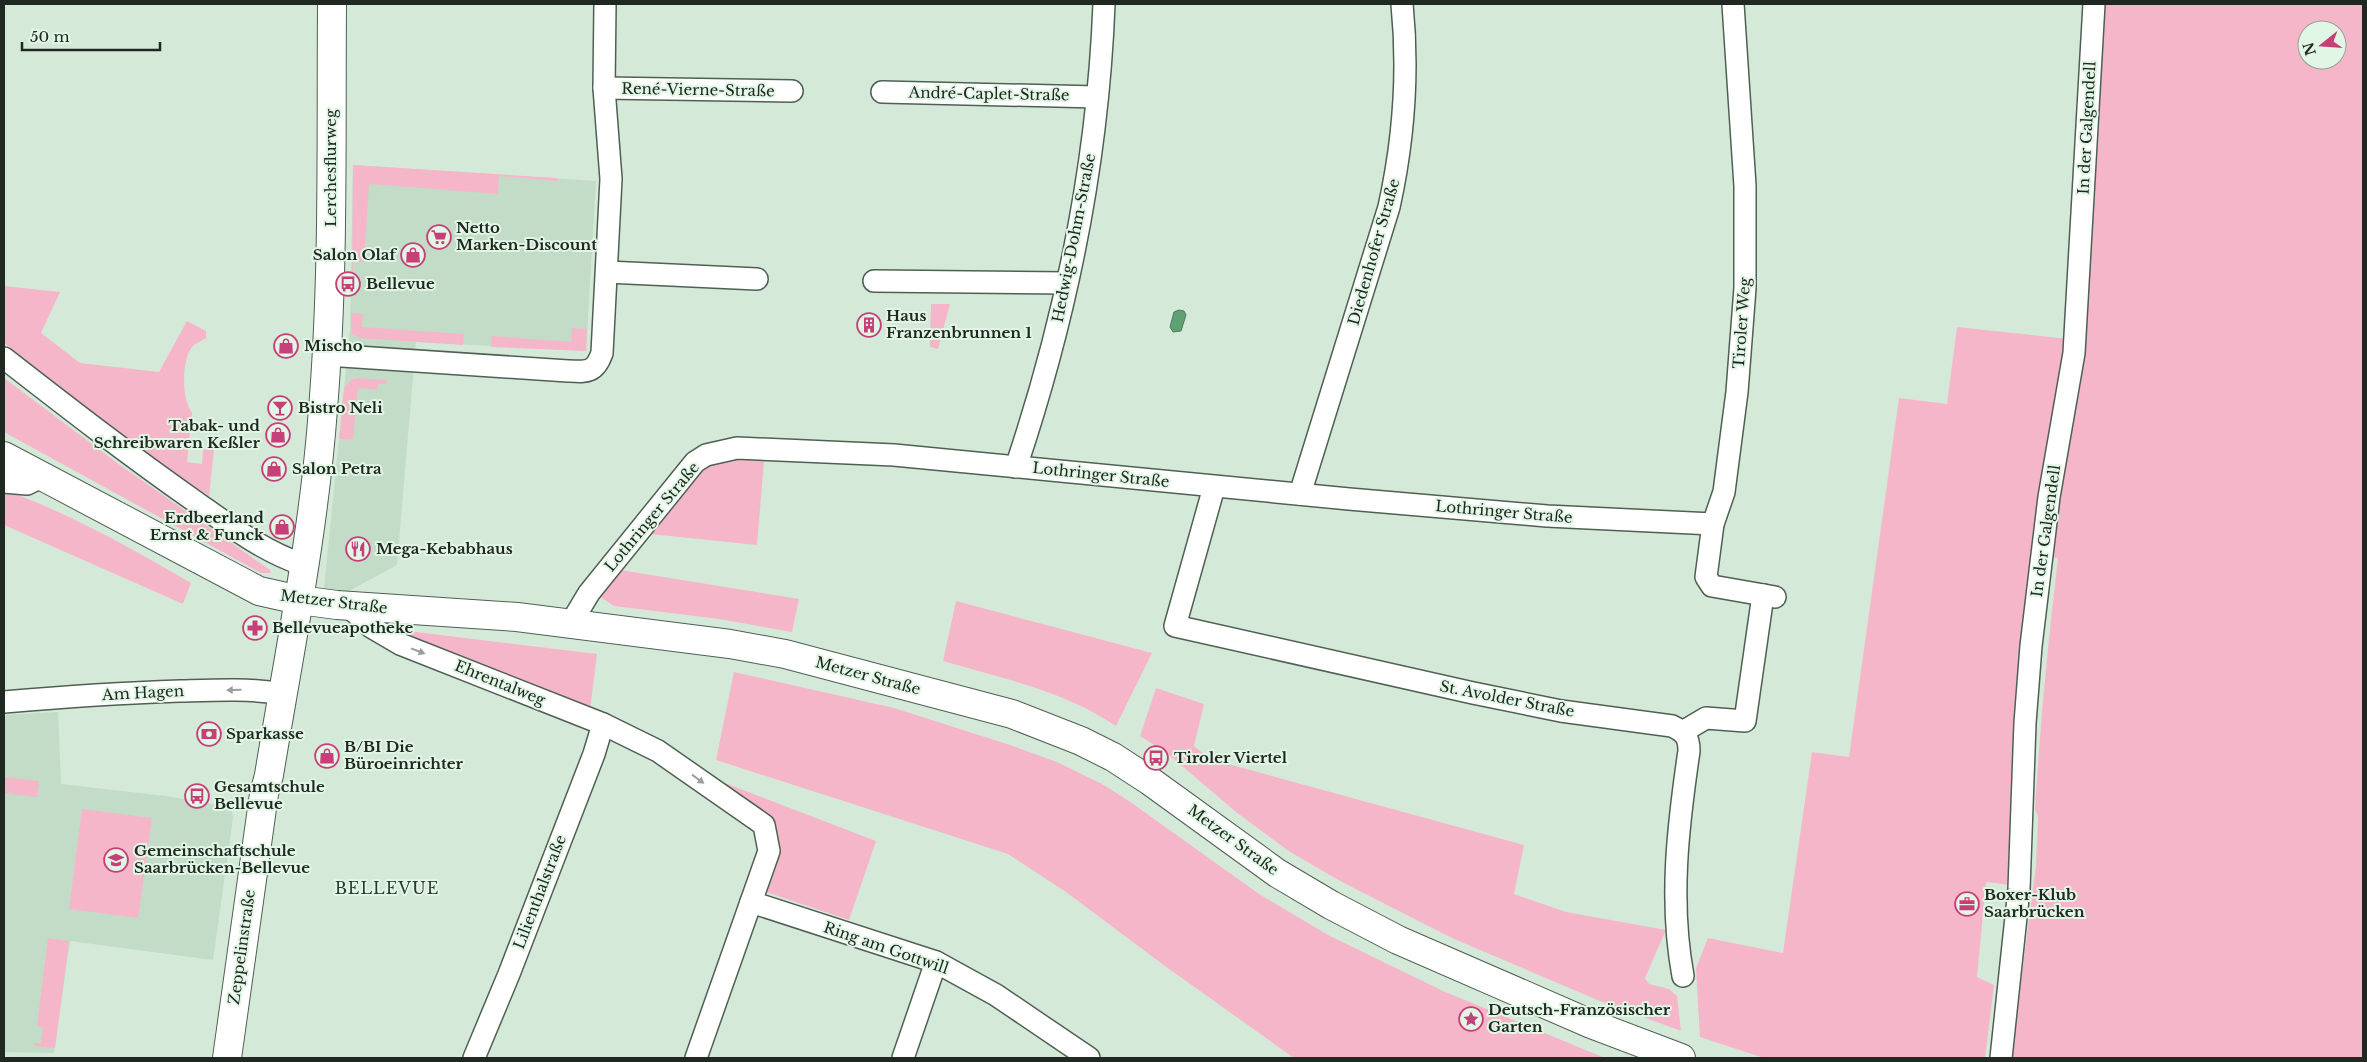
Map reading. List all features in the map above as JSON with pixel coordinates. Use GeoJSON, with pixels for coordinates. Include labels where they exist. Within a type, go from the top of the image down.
{"type":"FeatureCollection","features":[{"type":"Feature","properties":{"kind":"main road","name":"Lerchesflurweg"},"geometry":{"type":"LineString","coordinates":[[300,600],[323,409],[327,355],[330,292],[332,4]]}},
{"type":"Feature","properties":{"kind":"main road","name":"Metzer Straße"},"geometry":{"type":"LineString","coordinates":[[4,456],[252,588],[300,600],[348,606],[509,616],[730,644],[785,654],[1012,714],[1081,741],[1120,762],[1156,785],[1277,873],[1363,922],[1398,940],[1546,1005],[1640,1044],[1680,1058]]}},
{"type":"Feature","properties":{"kind":"main road","name":"Zeppelinstraße"},"geometry":{"type":"LineString","coordinates":[[227,1058],[264,794],[300,600]]}},
{"type":"Feature","properties":{"kind":"street"},"geometry":{"type":"LineString","coordinates":[[327,355],[568,371],[591,370],[598,365],[602,354],[611,179],[604,88],[605,4]]}},
{"type":"Feature","properties":{"kind":"street","name":"Hedwig-Dohm-Straße"},"geometry":{"type":"LineString","coordinates":[[1016,467],[1042,384],[1067,283],[1087,176],[1097,97],[1104,4]]}},
{"type":"Feature","properties":{"kind":"street","name":"Diedenhofer Straße"},"geometry":{"type":"LineString","coordinates":[[1300,494],[1389,207],[1401,147],[1406,84],[1402,4]]}},
{"type":"Feature","properties":{"kind":"street","name":"Tiroler Weg"},"geometry":{"type":"LineString","coordinates":[[1684,731],[1706,718],[1745,721],[1769,596],[1712,586],[1706,577],[1713,524],[1724,492],[1737,392],[1745,288],[1745,186],[1733,4]]}},
{"type":"Feature","properties":{"kind":"street","name":"In der Galgendell"},"geometry":{"type":"LineString","coordinates":[[2001,1058],[2019,889],[2024,723],[2031,646],[2050,497],[2074,353],[2094,4]]}},
{"type":"Feature","properties":{"kind":"street","name":"René-Vierne-Straße"},"geometry":{"type":"LineString","coordinates":[[604,88],[792,92]]}},
{"type":"Feature","properties":{"kind":"street","name":"André-Caplet-Straße"},"geometry":{"type":"LineString","coordinates":[[882,92],[1097,97]]}},
{"type":"Feature","properties":{"kind":"street"},"geometry":{"type":"LineString","coordinates":[[607,272],[757,279]]}},
{"type":"Feature","properties":{"kind":"street"},"geometry":{"type":"LineString","coordinates":[[874,281],[1067,283]]}},
{"type":"Feature","properties":{"kind":"street"},"geometry":{"type":"LineString","coordinates":[[4,358],[128,454],[218,517],[278,556],[304,565]]}},
{"type":"Feature","properties":{"kind":"street","name":"Lothringer Straße"},"geometry":{"type":"LineString","coordinates":[[571,623],[582,603],[695,462],[706,454],[737,448],[894,455],[1214,487],[1556,516],[1713,524]]}},
{"type":"Feature","properties":{"kind":"street"},"geometry":{"type":"LineString","coordinates":[[4,482],[27,484],[41,477]]}},
{"type":"Feature","properties":{"kind":"street","name":"St. Avolder Straße"},"geometry":{"type":"LineString","coordinates":[[1214,487],[1175,626],[1473,694],[1560,710],[1672,726],[1684,731]]}},
{"type":"Feature","properties":{"kind":"street","name":"Ehrentalweg"},"geometry":{"type":"LineString","coordinates":[[348,606],[371,627],[400,644],[602,724],[658,751],[764,825],[769,852],[751,902]]}},
{"type":"Feature","properties":{"kind":"street","name":"Am Hagen"},"geometry":{"type":"LineString","coordinates":[[4,702],[116,694],[236,690],[262,690],[283,694]]}},
{"type":"Feature","properties":{"kind":"street","name":"Lilienthalstraße"},"geometry":{"type":"LineString","coordinates":[[474,1058],[594,754],[602,724]]}},
{"type":"Feature","properties":{"kind":"street"},"geometry":{"type":"LineString","coordinates":[[1683,976],[1678,933],[1676,862],[1678,822],[1689,751],[1689,741],[1684,731]]}},
{"type":"Feature","properties":{"kind":"street"},"geometry":{"type":"LineString","coordinates":[[696,1058],[751,902]]}},
{"type":"Feature","properties":{"kind":"street","name":"Ring am Gottwill"},"geometry":{"type":"LineString","coordinates":[[751,902],[936,962],[996,995],[1089,1058]]}},
{"type":"Feature","properties":{"kind":"street"},"geometry":{"type":"LineString","coordinates":[[903,1058],[936,962]]}},
{"type":"Feature","properties":{"kind":"shaded area"},"geometry":{"type":"Polygon","coordinates":[[[2100,4],[2363,4],[2363,1058],[2011,1058],[2036,866],[2038,817],[2035,809],[2037,778],[2058,558],[2050,557],[2100,4]]]}},
{"type":"Feature","properties":{"kind":"shaded area"},"geometry":{"type":"Polygon","coordinates":[[[353,165],[596,181],[586,351],[416,342],[397,565],[349,591],[324,589],[350,329],[353,165]]]}},
{"type":"Feature","properties":{"kind":"shaded area"},"geometry":{"type":"Polygon","coordinates":[[[353,165],[557,178],[557,181],[499,176],[498,194],[369,184],[364,262],[353,261],[353,286],[362,286],[361,289],[352,288],[353,165]]]}},
{"type":"Feature","properties":{"kind":"shaded area"},"geometry":{"type":"Polygon","coordinates":[[[4,286],[60,292],[41,333],[80,363],[159,372],[187,321],[206,331],[206,338],[192,347],[188,354],[184,380],[186,399],[192,413],[187,462],[202,464],[203,449],[214,449],[209,496],[138,447],[4,343],[4,286]]]}},
{"type":"Feature","properties":{"kind":"shaded area"},"geometry":{"type":"Polygon","coordinates":[[[931,304],[950,304],[938,349],[930,347],[931,304]]]}},
{"type":"Feature","properties":{"kind":"shaded area"},"geometry":{"type":"Polygon","coordinates":[[[1184,311],[1186,315],[1181,331],[1173,332],[1170,327],[1174,312],[1184,311]]]}},
{"type":"Feature","properties":{"kind":"shaded area"},"geometry":{"type":"Polygon","coordinates":[[[351,313],[363,314],[362,327],[464,334],[463,345],[360,338],[352,334],[351,313]]]}},
{"type":"Feature","properties":{"kind":"shaded area"},"geometry":{"type":"Polygon","coordinates":[[[1957,327],[2068,339],[2010,885],[1986,882],[1977,977],[1994,985],[1985,1058],[1764,1058],[1700,1037],[1696,968],[1708,938],[1783,953],[1812,752],[1849,757],[1899,398],[1947,404],[1957,327]]]}},
{"type":"Feature","properties":{"kind":"shaded area"},"geometry":{"type":"Polygon","coordinates":[[[572,328],[587,329],[586,351],[491,347],[492,336],[571,342],[572,328]]]}},
{"type":"Feature","properties":{"kind":"shaded area"},"geometry":{"type":"Polygon","coordinates":[[[4,378],[120,465],[270,570],[271,573],[261,573],[4,432],[4,378]]]}},
{"type":"Feature","properties":{"kind":"shaded area"},"geometry":{"type":"Polygon","coordinates":[[[352,379],[387,380],[386,384],[378,384],[377,390],[358,388],[353,439],[339,439],[344,388],[352,379]]]}},
{"type":"Feature","properties":{"kind":"shaded area"},"geometry":{"type":"Polygon","coordinates":[[[726,459],[764,461],[757,545],[650,534],[701,472],[711,464],[726,459]]]}},
{"type":"Feature","properties":{"kind":"shaded area"},"geometry":{"type":"Polygon","coordinates":[[[4,490],[76,520],[123,544],[191,583],[183,604],[4,525],[4,490]]]}},
{"type":"Feature","properties":{"kind":"shaded area"},"geometry":{"type":"Polygon","coordinates":[[[620,570],[799,599],[792,632],[719,619],[614,606],[599,596],[620,570]]]}},
{"type":"Feature","properties":{"kind":"shaded area"},"geometry":{"type":"Polygon","coordinates":[[[956,601],[1152,653],[1116,726],[1076,703],[1010,680],[943,661],[956,601]]]}},
{"type":"Feature","properties":{"kind":"shaded area"},"geometry":{"type":"Polygon","coordinates":[[[392,629],[597,654],[590,710],[392,629]]]}},
{"type":"Feature","properties":{"kind":"shaded area"},"geometry":{"type":"Polygon","coordinates":[[[734,672],[894,708],[1057,762],[1102,784],[1129,801],[1259,894],[1328,935],[1443,991],[1605,1058],[1294,1058],[1165,966],[1066,892],[1008,854],[716,760],[734,672]]]}},
{"type":"Feature","properties":{"kind":"shaded area"},"geometry":{"type":"Polygon","coordinates":[[[1156,688],[1204,704],[1194,746],[1210,759],[1524,845],[1514,894],[1566,912],[1666,930],[1645,978],[1649,984],[1669,989],[1677,996],[1681,1031],[1595,999],[1452,938],[1342,882],[1290,852],[1236,812],[1168,754],[1140,736],[1156,688]]]}},
{"type":"Feature","properties":{"kind":"shaded area","name":"Gemeinschaftschule Saarbrücken-Bellevue"},"geometry":{"type":"Polygon","coordinates":[[[58,712],[61,784],[166,796],[229,807],[233,818],[213,960],[70,941],[54,1053],[4,1052],[4,715],[58,712]]]}},
{"type":"Feature","properties":{"kind":"shaded area"},"geometry":{"type":"Polygon","coordinates":[[[4,777],[39,781],[37,797],[4,793],[4,777]]]}},
{"type":"Feature","properties":{"kind":"shaded area"},"geometry":{"type":"Polygon","coordinates":[[[717,780],[876,841],[849,920],[766,892],[778,855],[717,780]]]}},
{"type":"Feature","properties":{"kind":"shaded area"},"geometry":{"type":"Polygon","coordinates":[[[82,809],[152,818],[138,918],[69,909],[82,809]]]}},
{"type":"Feature","properties":{"kind":"shaded area"},"geometry":{"type":"Polygon","coordinates":[[[48,938],[69,941],[55,1048],[34,1046],[34,1043],[41,1043],[43,1027],[37,1026],[48,938]]]}},
{"type":"Feature","properties":{"kind":"place","name":"Netto Marken-Discount"},"geometry":{"type":"Point","coordinates":[439,237]}},
{"type":"Feature","properties":{"kind":"place","name":"Salon Olaf"},"geometry":{"type":"Point","coordinates":[413,255]}},
{"type":"Feature","properties":{"kind":"place","name":"Bellevue"},"geometry":{"type":"Point","coordinates":[348,284]}},
{"type":"Feature","properties":{"kind":"place","name":"Haus Franzenbrunnen 1"},"geometry":{"type":"Point","coordinates":[869,325]}},
{"type":"Feature","properties":{"kind":"place","name":"Mischo"},"geometry":{"type":"Point","coordinates":[286,346]}},
{"type":"Feature","properties":{"kind":"place","name":"Bistro Neli"},"geometry":{"type":"Point","coordinates":[280,408]}},
{"type":"Feature","properties":{"kind":"place","name":"Tabak- und Schreibwaren Keßler"},"geometry":{"type":"Point","coordinates":[278,435]}},
{"type":"Feature","properties":{"kind":"place","name":"Salon Petra"},"geometry":{"type":"Point","coordinates":[274,469]}},
{"type":"Feature","properties":{"kind":"place","name":"Erdbeerland Ernst & Funck"},"geometry":{"type":"Point","coordinates":[282,527]}},
{"type":"Feature","properties":{"kind":"place","name":"Mega-Kebabhaus"},"geometry":{"type":"Point","coordinates":[358,549]}},
{"type":"Feature","properties":{"kind":"place","name":"Bellevueapotheke"},"geometry":{"type":"Point","coordinates":[255,628]}},
{"type":"Feature","properties":{"kind":"place","name":"Sparkasse"},"geometry":{"type":"Point","coordinates":[209,734]}},
{"type":"Feature","properties":{"kind":"place","name":"B/BI Die Büroeinrichter"},"geometry":{"type":"Point","coordinates":[327,756]}},
{"type":"Feature","properties":{"kind":"place","name":"Tiroler Viertel"},"geometry":{"type":"Point","coordinates":[1156,758]}},
{"type":"Feature","properties":{"kind":"place","name":"Gesamtschule Bellevue"},"geometry":{"type":"Point","coordinates":[197,796]}},
{"type":"Feature","properties":{"kind":"place","name":"Gemeinschaftschule Saarbrücken-Bellevue"},"geometry":{"type":"Point","coordinates":[116,860]}},
{"type":"Feature","properties":{"kind":"place","name":"Boxer-Klub Saarbrücken"},"geometry":{"type":"Point","coordinates":[1967,904]}},
{"type":"Feature","properties":{"kind":"place","name":"Deutsch-Französischer Garten"},"geometry":{"type":"Point","coordinates":[1471,1019]}},
{"type":"Feature","properties":{"kind":"district","name":"BELLEVUE"},"geometry":{"type":"Point","coordinates":[387,888]}}]}
